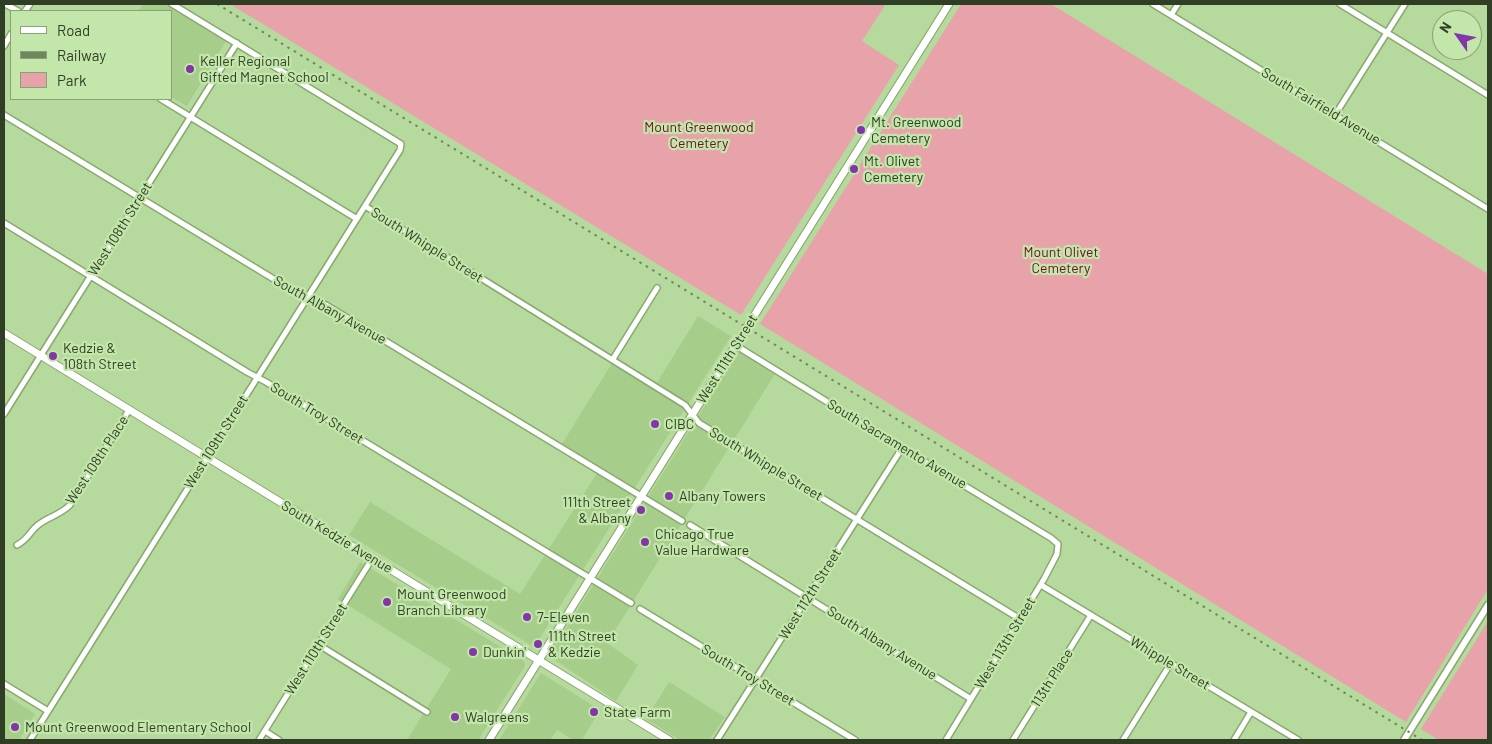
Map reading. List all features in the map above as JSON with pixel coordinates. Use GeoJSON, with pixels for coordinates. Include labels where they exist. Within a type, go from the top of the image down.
{"type":"FeatureCollection","features":[{"type":"Feature","properties":{"kind":"main road","name":"West 111th Street"},"geometry":{"type":"LineString","coordinates":[[489,740],[950,4]]}},
{"type":"Feature","properties":{"kind":"main road","name":"South Kedzie Avenue"},"geometry":{"type":"LineString","coordinates":[[4,333],[669,740]]}},
{"type":"Feature","properties":{"kind":"street"},"geometry":{"type":"LineString","coordinates":[[5,4],[16,10]]}},
{"type":"Feature","properties":{"kind":"street"},"geometry":{"type":"LineString","coordinates":[[172,4],[237,44]]}},
{"type":"Feature","properties":{"kind":"street","name":"South Fairfield Avenue"},"geometry":{"type":"LineString","coordinates":[[1153,4],[1488,209]]}},
{"type":"Feature","properties":{"kind":"street"},"geometry":{"type":"LineString","coordinates":[[1171,15],[1178,4]]}},
{"type":"Feature","properties":{"kind":"street"},"geometry":{"type":"LineString","coordinates":[[1340,4],[1488,95]]}},
{"type":"Feature","properties":{"kind":"street"},"geometry":{"type":"LineString","coordinates":[[1335,115],[1405,4]]}},
{"type":"Feature","properties":{"kind":"street","name":"West 108th Street"},"geometry":{"type":"LineString","coordinates":[[4,414],[237,44]]}},
{"type":"Feature","properties":{"kind":"street","name":"West 109th Street"},"geometry":{"type":"LineString","coordinates":[[30,740],[400,150],[401,144],[237,44]]}},
{"type":"Feature","properties":{"kind":"street","name":"South Whipple Street"},"geometry":{"type":"LineString","coordinates":[[163,100],[357,219]]}},
{"type":"Feature","properties":{"kind":"street","name":"South Albany Avenue"},"geometry":{"type":"LineString","coordinates":[[4,114],[295,292],[326,305],[682,521]]}},
{"type":"Feature","properties":{"kind":"street","name":"South Whipple Street"},"geometry":{"type":"LineString","coordinates":[[364,206],[613,358],[686,405],[699,423],[1020,618]]}},
{"type":"Feature","properties":{"kind":"street","name":"South Troy Street"},"geometry":{"type":"LineString","coordinates":[[4,223],[631,603]]}},
{"type":"Feature","properties":{"kind":"street"},"geometry":{"type":"LineString","coordinates":[[613,358],[657,288]]}},
{"type":"Feature","properties":{"kind":"street","name":"South Sacramento Avenue"},"geometry":{"type":"LineString","coordinates":[[735,345],[1058,544]]}},
{"type":"Feature","properties":{"kind":"street","name":"West 108th Place"},"geometry":{"type":"LineString","coordinates":[[17,545],[27,538],[39,523],[60,513],[70,505],[129,410]]}},
{"type":"Feature","properties":{"kind":"street","name":"West 112th Street"},"geometry":{"type":"LineString","coordinates":[[717,740],[902,448]]}},
{"type":"Feature","properties":{"kind":"street","name":"South Albany Avenue"},"geometry":{"type":"LineString","coordinates":[[690,525],[971,699]]}},
{"type":"Feature","properties":{"kind":"street","name":"West 113th Street"},"geometry":{"type":"LineString","coordinates":[[946,740],[1041,585],[1054,562],[1058,544]]}},
{"type":"Feature","properties":{"kind":"street","name":"West 110th Street"},"geometry":{"type":"LineString","coordinates":[[259,740],[372,559]]}},
{"type":"Feature","properties":{"kind":"street","name":"Whipple Street"},"geometry":{"type":"LineString","coordinates":[[1041,585],[1298,740]]}},
{"type":"Feature","properties":{"kind":"street"},"geometry":{"type":"LineString","coordinates":[[1404,740],[1488,605]]}},
{"type":"Feature","properties":{"kind":"street","name":"South Troy Street"},"geometry":{"type":"LineString","coordinates":[[640,609],[855,740]]}},
{"type":"Feature","properties":{"kind":"street","name":"113th Place"},"geometry":{"type":"LineString","coordinates":[[1013,740],[1091,615]]}},
{"type":"Feature","properties":{"kind":"street"},"geometry":{"type":"LineString","coordinates":[[319,644],[427,712]]}},
{"type":"Feature","properties":{"kind":"street"},"geometry":{"type":"LineString","coordinates":[[1123,740],[1171,663]]}},
{"type":"Feature","properties":{"kind":"street"},"geometry":{"type":"LineString","coordinates":[[4,684],[48,711]]}},
{"type":"Feature","properties":{"kind":"street"},"geometry":{"type":"LineString","coordinates":[[1234,740],[1252,712]]}},
{"type":"Feature","properties":{"kind":"street"},"geometry":{"type":"LineString","coordinates":[[265,731],[279,740]]}},
{"type":"Feature","properties":{"kind":"shaded area","name":"Keller Regional Gifted Magnet School"},"geometry":{"type":"Polygon","coordinates":[[[143,4],[165,4],[226,41],[187,106],[172,98],[172,10],[139,10],[143,4]]]}},
{"type":"Feature","properties":{"kind":"shaded area"},"geometry":{"type":"Polygon","coordinates":[[[698,316],[731,336],[534,647],[349,535],[370,502],[520,594],[599,470],[560,447],[614,360],[655,386],[698,316]]]}},
{"type":"Feature","properties":{"kind":"shaded area"},"geometry":{"type":"Polygon","coordinates":[[[739,351],[775,374],[607,643],[638,665],[616,701],[549,656],[739,351]]]}},
{"type":"Feature","properties":{"kind":"shaded area"},"geometry":{"type":"Polygon","coordinates":[[[360,562],[524,661],[525,666],[478,740],[407,740],[451,669],[338,599],[360,562]]]}},
{"type":"Feature","properties":{"kind":"shaded area"},"geometry":{"type":"Polygon","coordinates":[[[541,673],[600,710],[582,740],[573,740],[557,730],[550,740],[499,740],[541,673]]]}},
{"type":"Feature","properties":{"kind":"shaded area"},"geometry":{"type":"Polygon","coordinates":[[[669,682],[725,717],[709,740],[680,740],[646,719],[669,682]]]}},
{"type":"Feature","properties":{"kind":"shaded area","name":"Mount Greenwood Elementary School"},"geometry":{"type":"Polygon","coordinates":[[[4,694],[35,714],[19,740],[4,740],[4,694]]]}},
{"type":"Feature","properties":{"kind":"green space","name":"Mount Greenwood Cemetery"},"geometry":{"type":"Polygon","coordinates":[[[230,4],[886,4],[862,41],[899,65],[741,315],[230,4]]]}},
{"type":"Feature","properties":{"kind":"green space","name":"Mount Olivet Cemetery"},"geometry":{"type":"Polygon","coordinates":[[[961,4],[1051,4],[1488,274],[1488,589],[1406,722],[760,324],[961,4]]]}},
{"type":"Feature","properties":{"kind":"green space"},"geometry":{"type":"Polygon","coordinates":[[[1488,621],[1488,740],[1439,740],[1421,729],[1488,621]]]}},
{"type":"Feature","properties":{"kind":"railway"},"geometry":{"type":"LineString","coordinates":[[217,4],[1422,740]]}},
{"type":"Feature","properties":{"kind":"place","name":"Keller Regional Gifted Magnet School"},"geometry":{"type":"Point","coordinates":[190,69]}},
{"type":"Feature","properties":{"kind":"place","name":"Mt. Greenwood Cemetery"},"geometry":{"type":"Point","coordinates":[861,130]}},
{"type":"Feature","properties":{"kind":"place","name":"Mt. Olivet Cemetery"},"geometry":{"type":"Point","coordinates":[854,169]}},
{"type":"Feature","properties":{"kind":"place","name":"Kedzie & 108th Street"},"geometry":{"type":"Point","coordinates":[53,356]}},
{"type":"Feature","properties":{"kind":"place","name":"CIBC"},"geometry":{"type":"Point","coordinates":[655,424]}},
{"type":"Feature","properties":{"kind":"place","name":"Albany Towers"},"geometry":{"type":"Point","coordinates":[669,496]}},
{"type":"Feature","properties":{"kind":"place","name":"111th Street & Albany"},"geometry":{"type":"Point","coordinates":[641,510]}},
{"type":"Feature","properties":{"kind":"place","name":"Chicago True Value Hardware"},"geometry":{"type":"Point","coordinates":[645,542]}},
{"type":"Feature","properties":{"kind":"place","name":"Mount Greenwood Branch Library"},"geometry":{"type":"Point","coordinates":[387,602]}},
{"type":"Feature","properties":{"kind":"place","name":"7-Eleven"},"geometry":{"type":"Point","coordinates":[527,617]}},
{"type":"Feature","properties":{"kind":"place","name":"111th Street & Kedzie"},"geometry":{"type":"Point","coordinates":[538,644]}},
{"type":"Feature","properties":{"kind":"place","name":"Dunkin'"},"geometry":{"type":"Point","coordinates":[473,652]}},
{"type":"Feature","properties":{"kind":"place","name":"State Farm"},"geometry":{"type":"Point","coordinates":[594,712]}},
{"type":"Feature","properties":{"kind":"place","name":"Walgreens"},"geometry":{"type":"Point","coordinates":[455,717]}},
{"type":"Feature","properties":{"kind":"place","name":"Mount Greenwood Elementary School"},"geometry":{"type":"Point","coordinates":[15,727]}}]}
